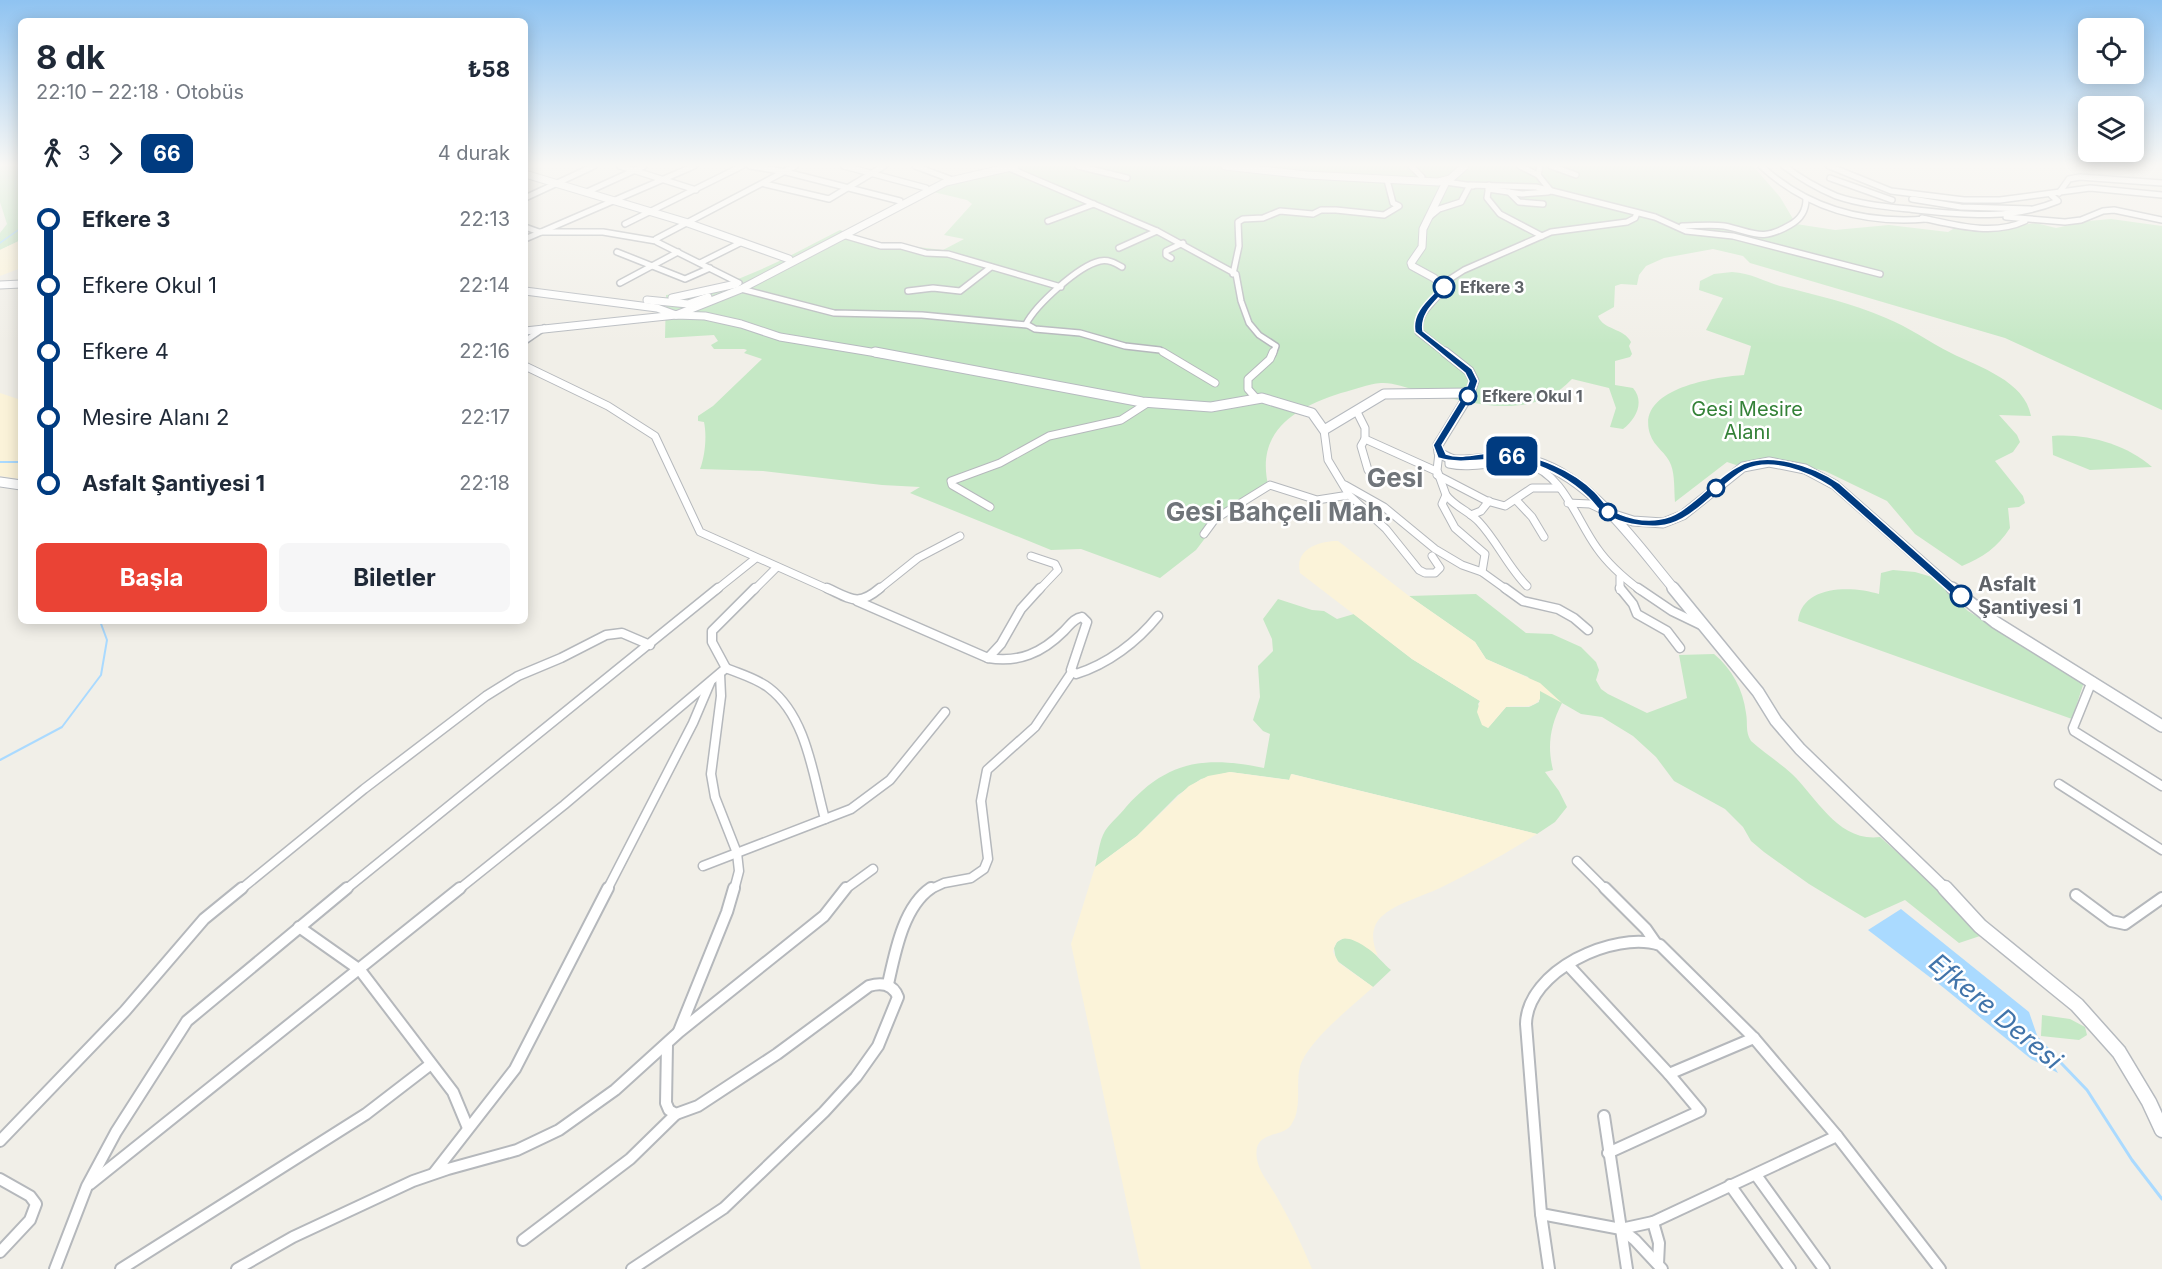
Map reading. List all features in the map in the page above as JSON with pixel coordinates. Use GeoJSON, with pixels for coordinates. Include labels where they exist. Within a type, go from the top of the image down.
{"type":"FeatureCollection","features":[{"type":"Feature","properties":{"kind":"street"},"geometry":{"type":"LineString","coordinates":[[528,238],[555,225]]}},
{"type":"Feature","properties":{"kind":"street"},"geometry":{"type":"LineString","coordinates":[[656,241],[660,235],[679,225]]}},
{"type":"Feature","properties":{"kind":"street"},"geometry":{"type":"LineString","coordinates":[[694,225],[789,259]]}},
{"type":"Feature","properties":{"kind":"street"},"geometry":{"type":"LineString","coordinates":[[528,328],[623,318],[688,304],[740,286],[854,225]]}},
{"type":"Feature","properties":{"kind":"street"},"geometry":{"type":"LineString","coordinates":[[528,328],[644,320],[676,315],[695,309],[862,225]]}},
{"type":"Feature","properties":{"kind":"street"},"geometry":{"type":"LineString","coordinates":[[1144,225],[1183,243],[1234,273],[1238,278],[1240,295],[1257,336],[1273,342],[1276,346],[1270,359],[1248,379],[1248,389],[1256,398]]}},
{"type":"Feature","properties":{"kind":"street"},"geometry":{"type":"LineString","coordinates":[[1234,273],[1239,246],[1238,225]]}},
{"type":"Feature","properties":{"kind":"street"},"geometry":{"type":"LineString","coordinates":[[1424,225],[1422,247],[1411,263],[1412,266],[1442,284],[1444,290],[1422,312],[1417,322],[1419,332],[1469,371],[1474,381],[1470,393],[1438,445],[1437,473],[1446,495],[1460,510],[1471,515],[1492,538],[1503,559],[1527,586]]}},
{"type":"Feature","properties":{"kind":"street"},"geometry":{"type":"LineString","coordinates":[[1521,225],[1542,236]]}},
{"type":"Feature","properties":{"kind":"street"},"geometry":{"type":"LineString","coordinates":[[1442,284],[1464,270],[1542,236],[1564,228],[1593,225]]}},
{"type":"Feature","properties":{"kind":"street"},"geometry":{"type":"LineString","coordinates":[[1675,226],[1722,226],[1753,234],[1774,234],[1792,225]]}},
{"type":"Feature","properties":{"kind":"street"},"geometry":{"type":"LineString","coordinates":[[1963,225],[1995,228],[2017,225]]}},
{"type":"Feature","properties":{"kind":"street"},"geometry":{"type":"LineString","coordinates":[[1675,226],[1691,232],[1733,236],[1880,274]]}},
{"type":"Feature","properties":{"kind":"street"},"geometry":{"type":"LineString","coordinates":[[528,228],[539,232],[603,232],[656,241],[740,286],[834,313],[894,313],[1027,325],[1037,329],[1080,333],[1129,347],[1160,350],[1215,383]]}},
{"type":"Feature","properties":{"kind":"street"},"geometry":{"type":"LineString","coordinates":[[1119,248],[1157,231]]}},
{"type":"Feature","properties":{"kind":"street"},"geometry":{"type":"LineString","coordinates":[[843,235],[881,246],[901,246],[926,253],[948,254],[1061,287]]}},
{"type":"Feature","properties":{"kind":"street"},"geometry":{"type":"LineString","coordinates":[[700,263],[742,242]]}},
{"type":"Feature","properties":{"kind":"street"},"geometry":{"type":"LineString","coordinates":[[1171,258],[1166,255],[1166,250],[1183,243]]}},
{"type":"Feature","properties":{"kind":"street"},"geometry":{"type":"LineString","coordinates":[[616,252],[685,279],[710,268]]}},
{"type":"Feature","properties":{"kind":"street"},"geometry":{"type":"LineString","coordinates":[[620,283],[678,252]]}},
{"type":"Feature","properties":{"kind":"street"},"geometry":{"type":"LineString","coordinates":[[1027,325],[1029,316],[1061,287],[1097,261],[1109,261],[1122,267]]}},
{"type":"Feature","properties":{"kind":"street"},"geometry":{"type":"LineString","coordinates":[[908,291],[933,288],[960,291],[990,267]]}},
{"type":"Feature","properties":{"kind":"street"},"geometry":{"type":"LineString","coordinates":[[528,286],[688,304],[705,316]]}},
{"type":"Feature","properties":{"kind":"street"},"geometry":{"type":"LineString","coordinates":[[639,300],[681,297],[740,286]]}},
{"type":"Feature","properties":{"kind":"street"},"geometry":{"type":"LineString","coordinates":[[0,287],[18,287]]}},
{"type":"Feature","properties":{"kind":"street"},"geometry":{"type":"LineString","coordinates":[[528,291],[628,304],[664,310],[676,315],[705,316],[741,324],[780,338],[832,344],[1149,402],[1217,406],[1256,398],[1312,413],[1324,430],[1328,460],[1349,495],[1386,529],[1419,570],[1435,573],[1440,568],[1432,556]]}},
{"type":"Feature","properties":{"kind":"street"},"geometry":{"type":"LineString","coordinates":[[623,318],[634,312],[634,307],[628,304]]}},
{"type":"Feature","properties":{"kind":"street"},"geometry":{"type":"LineString","coordinates":[[528,339],[544,328]]}},
{"type":"Feature","properties":{"kind":"street"},"geometry":{"type":"LineString","coordinates":[[528,367],[608,406],[655,436],[700,532],[707,537],[988,658],[1003,662],[1029,656],[1059,637],[1076,618],[1082,617],[1087,622],[1072,672],[1035,726],[987,770],[981,801],[987,866],[983,872],[971,880],[939,884],[925,893],[897,945],[888,984]]}},
{"type":"Feature","properties":{"kind":"street"},"geometry":{"type":"LineString","coordinates":[[1324,430],[1384,394],[1434,396],[1459,392],[1470,393]]}},
{"type":"Feature","properties":{"kind":"street"},"geometry":{"type":"LineString","coordinates":[[990,507],[951,484],[951,481],[1000,463],[1048,436],[1116,421],[1131,415],[1149,402]]}},
{"type":"Feature","properties":{"kind":"street"},"geometry":{"type":"LineString","coordinates":[[1357,412],[1365,428],[1365,439],[1361,446],[1368,470]]}},
{"type":"Feature","properties":{"kind":"street"},"geometry":{"type":"LineString","coordinates":[[1365,439],[1489,501],[1504,506],[1532,488],[1558,488]]}},
{"type":"Feature","properties":{"kind":"street"},"geometry":{"type":"LineString","coordinates":[[1439,453],[1449,459],[1500,455],[1527,459],[1551,467],[1590,493],[1705,627],[1800,750],[1939,882],[1980,926],[2077,1005],[2119,1052],[2149,1102],[2162,1130]]}},
{"type":"Feature","properties":{"kind":"street"},"geometry":{"type":"LineString","coordinates":[[1449,459],[1449,464],[1461,468],[1502,464],[1534,466],[1541,470],[1558,488],[1597,549],[1620,577],[1659,603],[1705,627]]}},
{"type":"Feature","properties":{"kind":"street"},"geometry":{"type":"LineString","coordinates":[[1568,502],[1590,504],[1633,521],[1663,523],[1683,515],[1743,467],[1769,462],[1805,469],[1835,485],[1966,601],[2020,638],[2162,726]]}},
{"type":"Feature","properties":{"kind":"street"},"geometry":{"type":"LineString","coordinates":[[0,482],[18,485]]}},
{"type":"Feature","properties":{"kind":"street"},"geometry":{"type":"LineString","coordinates":[[1204,534],[1209,523],[1253,498],[1270,485],[1317,500],[1349,495]]}},
{"type":"Feature","properties":{"kind":"street"},"geometry":{"type":"LineString","coordinates":[[1345,485],[1384,507],[1435,549],[1462,566],[1482,572],[1523,601],[1558,609],[1574,618],[1588,630]]}},
{"type":"Feature","properties":{"kind":"street"},"geometry":{"type":"LineString","coordinates":[[0,487],[18,490]]}},
{"type":"Feature","properties":{"kind":"street"},"geometry":{"type":"LineString","coordinates":[[1446,495],[1442,504],[1449,522],[1485,554]]}},
{"type":"Feature","properties":{"kind":"street"},"geometry":{"type":"LineString","coordinates":[[1516,500],[1527,509],[1544,537]]}},
{"type":"Feature","properties":{"kind":"street"},"geometry":{"type":"LineString","coordinates":[[1471,515],[1481,511],[1489,501]]}},
{"type":"Feature","properties":{"kind":"street"},"geometry":{"type":"LineString","coordinates":[[856,600],[867,599],[918,558],[960,536]]}},
{"type":"Feature","properties":{"kind":"street"},"geometry":{"type":"LineString","coordinates":[[1482,572],[1485,554],[1492,538]]}},
{"type":"Feature","properties":{"kind":"street"},"geometry":{"type":"LineString","coordinates":[[988,658],[1001,644],[1021,609],[1058,570],[1055,564],[1031,556]]}},
{"type":"Feature","properties":{"kind":"street"},"geometry":{"type":"LineString","coordinates":[[55,1269],[87,1186],[116,1132],[187,1021],[299,927],[756,558]]}},
{"type":"Feature","properties":{"kind":"street"},"geometry":{"type":"LineString","coordinates":[[679,1032],[736,887],[739,871],[737,853],[715,797],[711,774],[723,671],[712,642],[712,631],[777,567]]}},
{"type":"Feature","properties":{"kind":"street"},"geometry":{"type":"LineString","coordinates":[[1620,577],[1620,590],[1634,604],[1637,614],[1667,631],[1680,648]]}},
{"type":"Feature","properties":{"kind":"street"},"geometry":{"type":"LineString","coordinates":[[1072,672],[1080,673],[1131,644],[1148,630],[1158,615]]}},
{"type":"Feature","properties":{"kind":"street"},"geometry":{"type":"LineString","coordinates":[[0,1141],[33,1104],[125,1011],[204,919],[364,789],[486,696],[518,676],[561,658],[606,634],[622,633],[650,645]]}},
{"type":"Feature","properties":{"kind":"street"},"geometry":{"type":"LineString","coordinates":[[87,1186],[360,970],[723,671]]}},
{"type":"Feature","properties":{"kind":"street"},"geometry":{"type":"LineString","coordinates":[[723,671],[770,689],[785,705],[798,727],[825,819]]}},
{"type":"Feature","properties":{"kind":"street"},"geometry":{"type":"LineString","coordinates":[[2092,681],[2073,728],[2074,731],[2162,786]]}},
{"type":"Feature","properties":{"kind":"street"},"geometry":{"type":"LineString","coordinates":[[434,1173],[515,1068],[693,723],[711,682]]}},
{"type":"Feature","properties":{"kind":"street"},"geometry":{"type":"LineString","coordinates":[[703,866],[851,809],[890,780],[945,712]]}},
{"type":"Feature","properties":{"kind":"street"},"geometry":{"type":"LineString","coordinates":[[2059,784],[2162,850]]}},
{"type":"Feature","properties":{"kind":"street"},"geometry":{"type":"LineString","coordinates":[[1577,861],[1646,929],[1654,942],[1754,1038],[1837,1136],[1940,1269]]}},
{"type":"Feature","properties":{"kind":"street"},"geometry":{"type":"LineString","coordinates":[[237,1269],[282,1242],[434,1173],[503,1155],[543,1138],[621,1084],[668,1045],[679,1032],[824,916],[845,889],[873,869]]}},
{"type":"Feature","properties":{"kind":"street"},"geometry":{"type":"LineString","coordinates":[[2076,895],[2111,921],[2125,924],[2162,898]]}},
{"type":"Feature","properties":{"kind":"street"},"geometry":{"type":"LineString","coordinates":[[299,927],[360,970],[453,1092],[468,1128]]}},
{"type":"Feature","properties":{"kind":"street"},"geometry":{"type":"LineString","coordinates":[[1549,1269],[1541,1214],[1526,1015],[1531,998],[1539,988],[1593,952],[1618,944],[1647,940],[1654,942]]}},
{"type":"Feature","properties":{"kind":"street"},"geometry":{"type":"LineString","coordinates":[[1569,966],[1669,1074],[1700,1111],[1608,1154]]}},
{"type":"Feature","properties":{"kind":"street"},"geometry":{"type":"LineString","coordinates":[[523,1240],[630,1159],[676,1114],[698,1106],[777,1054],[869,986],[888,984],[896,992],[897,1003],[878,1046],[856,1077],[824,1112],[724,1208],[632,1269]]}},
{"type":"Feature","properties":{"kind":"street"},"geometry":{"type":"LineString","coordinates":[[1669,1074],[1754,1038]]}},
{"type":"Feature","properties":{"kind":"street"},"geometry":{"type":"LineString","coordinates":[[668,1045],[666,1103],[669,1110],[676,1114]]}},
{"type":"Feature","properties":{"kind":"street"},"geometry":{"type":"LineString","coordinates":[[122,1269],[366,1114],[431,1064]]}},
{"type":"Feature","properties":{"kind":"street"},"geometry":{"type":"LineString","coordinates":[[1604,1116],[1627,1269]]}},
{"type":"Feature","properties":{"kind":"street"},"geometry":{"type":"LineString","coordinates":[[1541,1214],[1621,1229],[1653,1221],[1837,1136]]}},
{"type":"Feature","properties":{"kind":"street"},"geometry":{"type":"LineString","coordinates":[[1756,1175],[1824,1269]]}},
{"type":"Feature","properties":{"kind":"street"},"geometry":{"type":"LineString","coordinates":[[0,1179],[10,1188],[34,1199],[34,1212],[23,1228],[0,1252]]}},
{"type":"Feature","properties":{"kind":"street"},"geometry":{"type":"LineString","coordinates":[[1730,1185],[1790,1269]]}},
{"type":"Feature","properties":{"kind":"street"},"geometry":{"type":"LineString","coordinates":[[1653,1221],[1657,1228],[1660,1267]]}},
{"type":"Feature","properties":{"kind":"street"},"geometry":{"type":"LineString","coordinates":[[0,1247],[23,1228]]}},
{"type":"Feature","properties":{"kind":"street"},"geometry":{"type":"LineString","coordinates":[[1621,1229],[1635,1240],[1660,1267]]}},
{"type":"Feature","properties":{"kind":"green space"},"geometry":{"type":"Polygon","coordinates":[[[6,225],[18,225],[18,241],[0,250],[0,233],[6,225]]]}},
{"type":"Feature","properties":{"kind":"green space"},"geometry":{"type":"Polygon","coordinates":[[[953,225],[1804,225],[1835,230],[1891,225],[1948,232],[1958,226],[2001,228],[2045,225],[2056,228],[2069,225],[2162,226],[2162,410],[2005,338],[1750,263],[1743,256],[1713,249],[1664,258],[1646,266],[1639,275],[1637,285],[1615,286],[1614,307],[1598,316],[1604,324],[1624,334],[1631,342],[1630,357],[1615,361],[1615,385],[1633,388],[1637,393],[1639,404],[1632,420],[1623,429],[1610,427],[1616,408],[1609,388],[1572,379],[1555,393],[1537,401],[1518,405],[1478,404],[1385,383],[1341,393],[1308,406],[1282,425],[1267,452],[1266,469],[1269,489],[1219,520],[1196,550],[1160,578],[1081,549],[1051,550],[910,493],[920,487],[882,485],[763,471],[700,469],[705,433],[704,422],[698,421],[698,416],[713,406],[762,359],[744,353],[747,350],[744,349],[714,349],[711,345],[718,341],[714,335],[665,338],[666,295],[714,287],[735,280],[777,262],[840,230],[875,242],[943,250],[964,239],[944,235],[953,225]]]}},
{"type":"Feature","properties":{"kind":"green space","name":"Gesi Mesire Alanı"},"geometry":{"type":"Polygon","coordinates":[[[1732,272],[1847,304],[1886,318],[1987,370],[2020,393],[2031,416],[1999,415],[2017,435],[2020,442],[2013,452],[1995,461],[2023,496],[2025,503],[2019,507],[2008,508],[2010,528],[1995,546],[1962,566],[1915,534],[1887,501],[1825,471],[1779,460],[1758,459],[1736,465],[1727,462],[1675,502],[1672,469],[1667,457],[1652,439],[1649,418],[1654,406],[1681,388],[1698,382],[1744,375],[1751,346],[1706,330],[1723,298],[1699,290],[1700,281],[1714,274],[1732,272]]]}},
{"type":"Feature","properties":{"kind":"green space"},"geometry":{"type":"Polygon","coordinates":[[[2052,436],[2092,438],[2118,446],[2152,467],[2090,470],[2053,455],[2052,436]]]}},
{"type":"Feature","properties":{"kind":"green space"},"geometry":{"type":"Polygon","coordinates":[[[1893,570],[1915,572],[1932,577],[1968,611],[2084,682],[2072,719],[1798,621],[1802,609],[1809,600],[1819,594],[1843,589],[1879,594],[1881,573],[1893,570]]]}},
{"type":"Feature","properties":{"kind":"green space"},"geometry":{"type":"Polygon","coordinates":[[[1476,594],[1526,633],[1552,634],[1581,647],[1596,662],[1599,670],[1596,680],[1601,689],[1647,713],[1687,698],[1679,655],[1714,654],[1726,666],[1739,688],[1745,704],[1747,731],[1751,741],[1792,774],[1830,817],[1841,826],[1865,837],[1880,837],[1934,885],[1980,936],[1959,943],[1905,900],[1865,918],[1809,884],[1764,852],[1751,841],[1743,827],[1725,809],[1674,781],[1656,757],[1633,736],[1602,717],[1581,714],[1562,703],[1551,736],[1550,753],[1553,770],[1545,772],[1567,807],[1555,822],[1537,834],[1292,774],[1290,780],[1230,772],[1201,779],[1178,795],[1137,836],[1095,867],[1101,839],[1107,828],[1142,791],[1157,779],[1189,765],[1205,763],[1223,762],[1264,768],[1270,734],[1263,731],[1253,720],[1260,697],[1258,666],[1273,651],[1272,639],[1263,619],[1278,599],[1312,610],[1324,611],[1337,619],[1354,614],[1412,659],[1480,701],[1478,704],[1488,728],[1506,707],[1529,707],[1539,702],[1540,693],[1528,677],[1486,659],[1475,642],[1409,596],[1476,594]]]}},
{"type":"Feature","properties":{"kind":"green space"},"geometry":{"type":"Polygon","coordinates":[[[1344,938],[1364,945],[1391,970],[1373,987],[1336,960],[1334,948],[1337,942],[1344,938]]]}},
{"type":"Feature","properties":{"kind":"green space"},"geometry":{"type":"Polygon","coordinates":[[[2042,1015],[2070,1019],[2085,1027],[2087,1035],[2079,1040],[2041,1036],[2042,1015]]]}},
{"type":"Feature","properties":{"kind":"sand"},"geometry":{"type":"Polygon","coordinates":[[[18,241],[18,269],[0,276],[0,250],[18,241]]]}},
{"type":"Feature","properties":{"kind":"sand"},"geometry":{"type":"Polygon","coordinates":[[[0,393],[18,399],[18,479],[0,476],[0,393]]]}},
{"type":"Feature","properties":{"kind":"sand"},"geometry":{"type":"Polygon","coordinates":[[[1338,541],[1409,596],[1475,642],[1486,659],[1540,683],[1562,703],[1540,691],[1540,699],[1533,705],[1506,707],[1488,728],[1482,725],[1477,712],[1480,701],[1412,659],[1300,573],[1299,565],[1304,552],[1316,545],[1338,541]]]}},
{"type":"Feature","properties":{"kind":"sand"},"geometry":{"type":"Polygon","coordinates":[[[1230,772],[1289,780],[1291,774],[1537,834],[1465,876],[1387,912],[1375,926],[1373,941],[1378,956],[1353,940],[1340,940],[1336,944],[1333,952],[1339,963],[1373,987],[1321,1035],[1304,1057],[1300,1067],[1295,1118],[1287,1129],[1263,1139],[1257,1150],[1260,1169],[1287,1216],[1312,1269],[1141,1269],[1071,944],[1095,867],[1137,836],[1189,786],[1208,776],[1230,772]]]}},
{"type":"Feature","properties":{"kind":"water"},"geometry":{"type":"Polygon","coordinates":[[[1901,909],[2029,1012],[2038,1038],[2058,1073],[2031,1059],[1868,930],[1901,909]]]}},
{"type":"Feature","properties":{"kind":"waterway"},"geometry":{"type":"LineString","coordinates":[[0,243],[18,230]]}},
{"type":"Feature","properties":{"kind":"waterway"},"geometry":{"type":"LineString","coordinates":[[0,462],[18,462]]}},
{"type":"Feature","properties":{"kind":"waterway"},"geometry":{"type":"LineString","coordinates":[[0,760],[62,727],[101,675],[107,640],[101,624]]}},
{"type":"Feature","properties":{"kind":"waterway","name":"Efkere Deresi"},"geometry":{"type":"LineString","coordinates":[[2037,1038],[2087,1090],[2132,1160],[2162,1199]]}},
{"type":"Feature","properties":{"kind":"bus line","name":"66"},"geometry":{"type":"LineString","coordinates":[[1444,287],[1444,290],[1422,312],[1417,322],[1419,332],[1469,371],[1474,381],[1470,393],[1438,445],[1439,453],[1445,458],[1454,460],[1500,455],[1527,459],[1551,467],[1572,479],[1590,493],[1608,512],[1633,521],[1649,523],[1663,523],[1683,515],[1743,467],[1769,462],[1793,465],[1821,476],[1835,485],[1961,596]]}},
{"type":"Feature","properties":{"kind":"place","name":"Efkere 3"},"geometry":{"type":"Point","coordinates":[1444,287]}},
{"type":"Feature","properties":{"kind":"place","name":"Efkere Okul 1"},"geometry":{"type":"Point","coordinates":[1468,396]}},
{"type":"Feature","properties":{"kind":"place","name":"Asfalt Şantiyesi 1"},"geometry":{"type":"Point","coordinates":[1961,596]}},
{"type":"Feature","properties":{"kind":"district","name":"Gesi"},"geometry":{"type":"Point","coordinates":[1395,477]}},
{"type":"Feature","properties":{"kind":"district","name":"Gesi Bahçeli Mah."},"geometry":{"type":"Point","coordinates":[1279,511]}}]}
